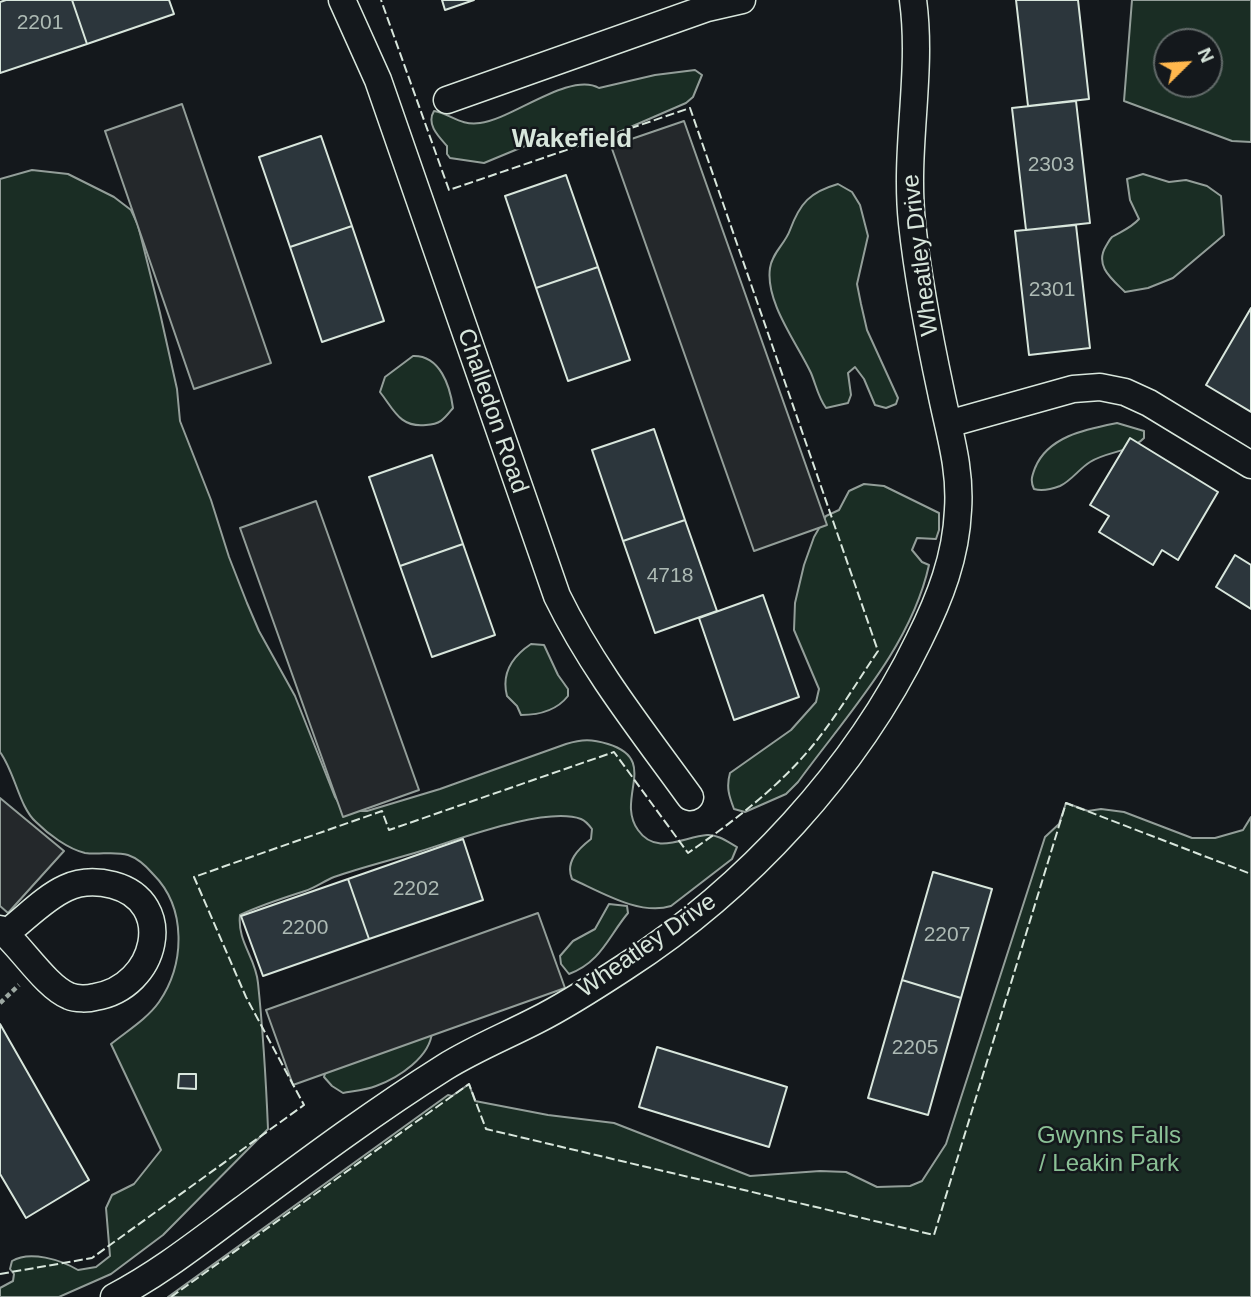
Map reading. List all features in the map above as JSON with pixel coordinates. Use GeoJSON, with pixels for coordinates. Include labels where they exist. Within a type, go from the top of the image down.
{"type":"FeatureCollection","features":[{"type":"Feature","properties":{"kind":"street","name":"Challedon Road"},"geometry":{"type":"LineString","coordinates":[[342,0],[378,79],[557,596],[594,663],[690,797]]}},
{"type":"Feature","properties":{"kind":"street"},"geometry":{"type":"LineString","coordinates":[[447,100],[707,8],[741,0]]}},
{"type":"Feature","properties":{"kind":"street","name":"Wheatley Drive"},"geometry":{"type":"LineString","coordinates":[[114,1297],[164,1268],[423,1080],[454,1061],[541,1018],[627,966],[717,898],[751,866],[841,768],[901,678],[938,601],[954,552],[958,509],[958,463],[920,286],[912,218],[909,149],[916,24],[913,0]]}},
{"type":"Feature","properties":{"kind":"street"},"geometry":{"type":"LineString","coordinates":[[948,424],[1073,389],[1100,387],[1125,392],[1149,403],[1251,465]]}},
{"type":"Feature","properties":{"kind":"street"},"geometry":{"type":"LineString","coordinates":[[99,881],[121,887],[138,898],[148,912],[153,932],[143,969],[129,983],[108,995],[87,999],[69,996],[50,982],[3,931],[64,889],[79,883],[99,881]]}},
{"type":"Feature","properties":{"kind":"green space"},"geometry":{"type":"Polygon","coordinates":[[[1132,0],[1251,0],[1251,142],[1232,141],[1124,101],[1132,0]]]}},
{"type":"Feature","properties":{"kind":"green space"},"geometry":{"type":"Polygon","coordinates":[[[695,70],[702,75],[693,97],[686,103],[619,132],[561,144],[525,146],[484,163],[450,158],[447,146],[431,121],[434,111],[467,123],[480,123],[573,86],[587,84],[599,88],[655,75],[695,70]]]}},
{"type":"Feature","properties":{"kind":"green space"},"geometry":{"type":"Polygon","coordinates":[[[32,170],[68,174],[114,197],[131,210],[138,225],[160,313],[177,389],[180,421],[247,603],[259,631],[295,696],[335,797],[344,811],[367,811],[440,789],[566,744],[592,740],[623,751],[631,760],[634,770],[632,818],[645,838],[661,844],[711,835],[737,847],[732,859],[671,906],[647,908],[608,896],[572,879],[572,862],[577,852],[591,839],[592,829],[581,819],[546,817],[501,826],[345,873],[309,890],[240,915],[241,934],[257,974],[268,1129],[163,1235],[111,1274],[59,1297],[0,1297],[0,1288],[13,1281],[14,1274],[10,1269],[12,1261],[19,1258],[36,1256],[78,1270],[96,1267],[110,1256],[106,1208],[112,1195],[134,1184],[161,1150],[111,1044],[143,1019],[159,1002],[174,971],[178,937],[177,919],[172,903],[151,871],[128,855],[79,851],[65,845],[46,831],[25,808],[10,769],[0,752],[0,179],[32,170]]]}},
{"type":"Feature","properties":{"kind":"green space"},"geometry":{"type":"Polygon","coordinates":[[[1143,174],[1169,182],[1186,180],[1207,186],[1221,196],[1224,235],[1173,278],[1148,288],[1125,292],[1106,272],[1103,253],[1112,237],[1139,219],[1130,200],[1127,179],[1143,174]]]}},
{"type":"Feature","properties":{"kind":"green space"},"geometry":{"type":"Polygon","coordinates":[[[838,184],[852,192],[860,205],[868,236],[857,284],[867,330],[898,398],[896,404],[886,408],[875,405],[864,379],[855,367],[848,373],[851,395],[848,403],[826,408],[772,295],[771,263],[802,206],[813,195],[838,184]]]}},
{"type":"Feature","properties":{"kind":"green space"},"geometry":{"type":"Polygon","coordinates":[[[413,356],[422,357],[437,366],[446,382],[453,408],[439,422],[417,425],[404,421],[380,392],[385,377],[413,356]]]}},
{"type":"Feature","properties":{"kind":"green space"},"geometry":{"type":"Polygon","coordinates":[[[1117,423],[1144,431],[1144,438],[1132,447],[1090,462],[1060,486],[1034,489],[1034,471],[1049,448],[1070,436],[1117,423]]]}},
{"type":"Feature","properties":{"kind":"green space"},"geometry":{"type":"Polygon","coordinates":[[[864,484],[884,486],[939,513],[936,539],[917,538],[912,550],[922,562],[929,565],[920,595],[908,624],[875,680],[798,782],[786,794],[745,812],[734,809],[728,783],[730,773],[791,730],[816,702],[819,689],[794,630],[795,603],[804,565],[814,537],[826,516],[839,510],[849,491],[864,484]]]}},
{"type":"Feature","properties":{"kind":"green space"},"geometry":{"type":"Polygon","coordinates":[[[531,644],[544,645],[568,689],[568,696],[547,711],[521,715],[517,706],[507,696],[506,680],[514,660],[531,644]]]}},
{"type":"Feature","properties":{"kind":"green space","name":"Gwynns Falls / Leakin Park"},"geometry":{"type":"Polygon","coordinates":[[[1066,803],[1088,811],[1101,809],[1124,812],[1192,838],[1215,838],[1243,830],[1251,817],[1251,1297],[168,1297],[448,1095],[452,1096],[469,1084],[475,1101],[548,1115],[614,1123],[750,1176],[846,1172],[877,1187],[910,1186],[922,1181],[946,1144],[1045,837],[1059,824],[1066,803]]]}},
{"type":"Feature","properties":{"kind":"green space"},"geometry":{"type":"Polygon","coordinates":[[[609,904],[627,906],[628,913],[596,956],[569,974],[561,964],[560,956],[573,941],[595,929],[609,904]]]}},
{"type":"Feature","properties":{"kind":"green space"},"geometry":{"type":"Polygon","coordinates":[[[432,1031],[420,1058],[385,1082],[368,1089],[343,1093],[324,1077],[327,1066],[432,1031]]]}},
{"type":"Feature","properties":{"kind":"shaded area"},"geometry":{"type":"Polygon","coordinates":[[[182,104],[271,363],[194,389],[105,131],[182,104]]]}},
{"type":"Feature","properties":{"kind":"shaded area"},"geometry":{"type":"Polygon","coordinates":[[[684,121],[827,525],[754,551],[611,146],[684,121]]]}},
{"type":"Feature","properties":{"kind":"shaded area"},"geometry":{"type":"Polygon","coordinates":[[[316,501],[419,790],[343,817],[240,528],[316,501]]]}},
{"type":"Feature","properties":{"kind":"shaded area"},"geometry":{"type":"Polygon","coordinates":[[[0,798],[64,851],[8,913],[0,906],[0,798]]]}},
{"type":"Feature","properties":{"kind":"shaded area"},"geometry":{"type":"Polygon","coordinates":[[[538,913],[565,988],[293,1085],[266,1010],[538,913]]]}},
{"type":"Feature","properties":{"kind":"building"},"geometry":{"type":"Polygon","coordinates":[[[72,0],[87,44],[0,73],[0,2],[72,0]]]}},
{"type":"Feature","properties":{"kind":"building"},"geometry":{"type":"Polygon","coordinates":[[[72,0],[169,0],[174,14],[87,44],[72,0]]]}},
{"type":"Feature","properties":{"kind":"building"},"geometry":{"type":"Polygon","coordinates":[[[442,0],[474,0],[445,10],[442,0]]]}},
{"type":"Feature","properties":{"kind":"building"},"geometry":{"type":"Polygon","coordinates":[[[1016,0],[1078,0],[1089,99],[1028,106],[1016,0]]]}},
{"type":"Feature","properties":{"kind":"building"},"geometry":{"type":"Polygon","coordinates":[[[1076,101],[1090,223],[1026,230],[1012,108],[1076,101]]]}},
{"type":"Feature","properties":{"kind":"building"},"geometry":{"type":"Polygon","coordinates":[[[321,136],[352,226],[290,247],[259,157],[321,136]]]}},
{"type":"Feature","properties":{"kind":"building"},"geometry":{"type":"Polygon","coordinates":[[[566,175],[598,267],[536,288],[505,196],[566,175]]]}},
{"type":"Feature","properties":{"kind":"building"},"geometry":{"type":"Polygon","coordinates":[[[1076,225],[1090,348],[1029,355],[1015,231],[1076,225]]]}},
{"type":"Feature","properties":{"kind":"building"},"geometry":{"type":"Polygon","coordinates":[[[352,226],[384,321],[322,342],[290,247],[352,226]]]}},
{"type":"Feature","properties":{"kind":"building"},"geometry":{"type":"Polygon","coordinates":[[[598,267],[630,360],[568,381],[536,288],[598,267]]]}},
{"type":"Feature","properties":{"kind":"building"},"geometry":{"type":"Polygon","coordinates":[[[1251,308],[1251,412],[1206,385],[1251,308]]]}},
{"type":"Feature","properties":{"kind":"building"},"geometry":{"type":"Polygon","coordinates":[[[654,429],[685,520],[623,541],[592,450],[654,429]]]}},
{"type":"Feature","properties":{"kind":"building"},"geometry":{"type":"Polygon","coordinates":[[[1130,438],[1218,492],[1178,560],[1162,550],[1153,565],[1099,532],[1109,516],[1090,505],[1130,438]]]}},
{"type":"Feature","properties":{"kind":"building"},"geometry":{"type":"Polygon","coordinates":[[[432,455],[463,544],[400,566],[369,477],[432,455]]]}},
{"type":"Feature","properties":{"kind":"building"},"geometry":{"type":"Polygon","coordinates":[[[685,520],[717,611],[655,633],[623,541],[685,520]]]}},
{"type":"Feature","properties":{"kind":"building"},"geometry":{"type":"Polygon","coordinates":[[[463,544],[495,635],[432,657],[400,566],[463,544]]]}},
{"type":"Feature","properties":{"kind":"building"},"geometry":{"type":"Polygon","coordinates":[[[1235,555],[1251,565],[1251,609],[1216,587],[1235,555]]]}},
{"type":"Feature","properties":{"kind":"building"},"geometry":{"type":"Polygon","coordinates":[[[763,595],[799,697],[734,720],[699,618],[763,595]]]}},
{"type":"Feature","properties":{"kind":"building"},"geometry":{"type":"Polygon","coordinates":[[[463,839],[483,900],[369,939],[348,879],[463,839]]]}},
{"type":"Feature","properties":{"kind":"building"},"geometry":{"type":"Polygon","coordinates":[[[933,872],[992,889],[961,998],[902,980],[933,872]]]}},
{"type":"Feature","properties":{"kind":"building"},"geometry":{"type":"Polygon","coordinates":[[[348,879],[369,939],[263,976],[241,916],[348,879]]]}},
{"type":"Feature","properties":{"kind":"building"},"geometry":{"type":"Polygon","coordinates":[[[902,980],[961,998],[928,1115],[868,1098],[902,980]]]}},
{"type":"Feature","properties":{"kind":"building"},"geometry":{"type":"Polygon","coordinates":[[[0,1024],[89,1180],[26,1218],[0,1174],[0,1024]]]}},
{"type":"Feature","properties":{"kind":"building"},"geometry":{"type":"Polygon","coordinates":[[[657,1047],[787,1087],[769,1147],[639,1107],[657,1047]]]}},
{"type":"Feature","properties":{"kind":"building"},"geometry":{"type":"Polygon","coordinates":[[[179,1074],[196,1074],[196,1089],[178,1088],[179,1074]]]}},
{"type":"Feature","properties":{"kind":"fence"},"geometry":{"type":"LineString","coordinates":[[0,1274],[92,1258],[304,1105],[246,997],[194,877],[382,811],[389,830],[614,752],[688,853],[755,803],[786,775],[814,744],[878,651],[690,108],[449,190],[381,0]]}},
{"type":"Feature","properties":{"kind":"fence"},"geometry":{"type":"LineString","coordinates":[[171,1297],[469,1084],[486,1129],[934,1235],[1066,803],[1251,874]]}},
{"type":"Feature","properties":{"kind":"district","name":"Wakefield"},"geometry":{"type":"Point","coordinates":[572,140]}}]}
